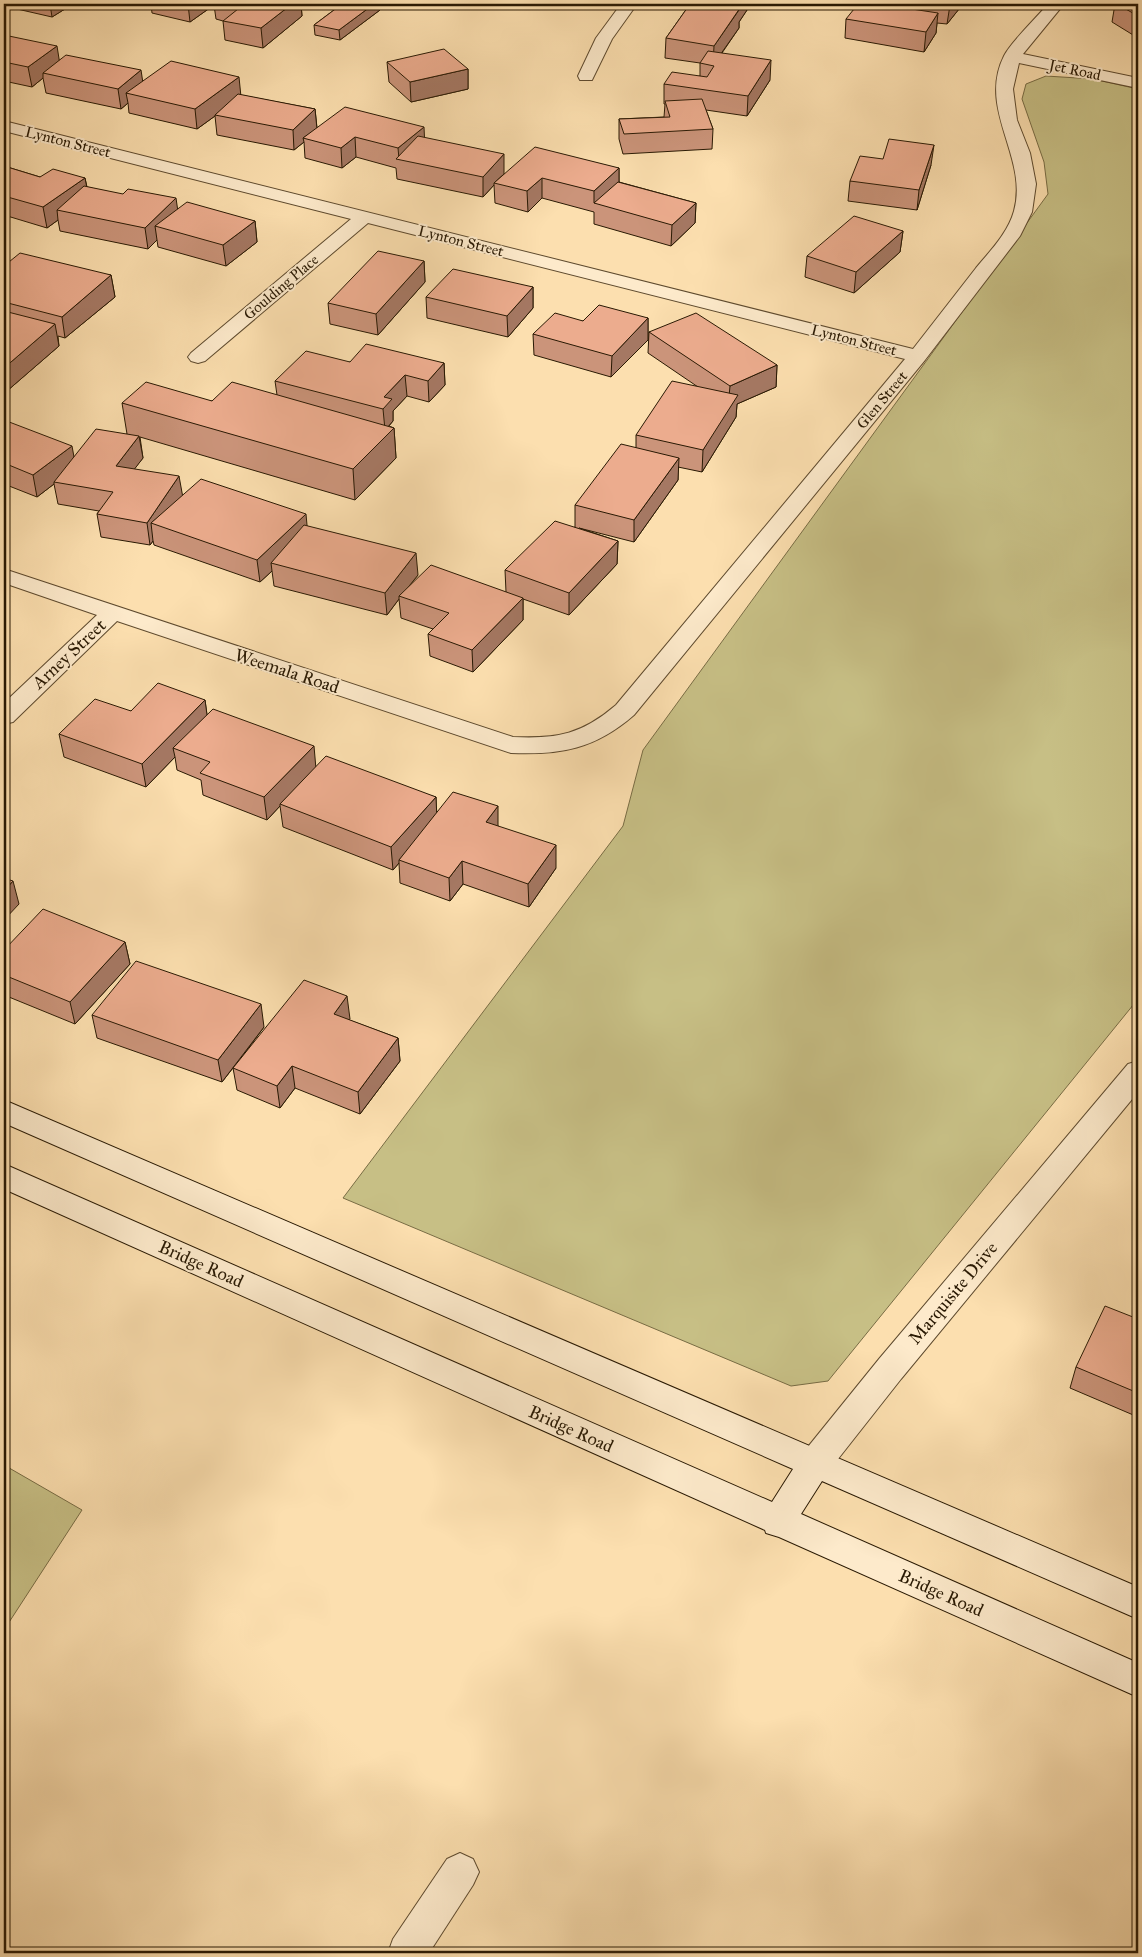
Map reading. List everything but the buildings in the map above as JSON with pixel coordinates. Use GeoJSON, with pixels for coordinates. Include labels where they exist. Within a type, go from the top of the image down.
{"type":"FeatureCollection","features":[{"type":"Feature","properties":{"kind":"street"},"geometry":{"type":"LineString","coordinates":[[586,76],[604,38],[629,4]]}},
{"type":"Feature","properties":{"kind":"street","name":"Glen Street"},"geometry":{"type":"LineString","coordinates":[[574,742],[590,737],[625,710],[918,356],[1011,236],[1023,212],[1027,184],[1021,153],[1008,120],[1004,89],[1012,57],[1056,4]]}},
{"type":"Feature","properties":{"kind":"street","name":"Jet Road"},"geometry":{"type":"LineString","coordinates":[[1012,57],[1138,83]]}},
{"type":"Feature","properties":{"kind":"street","name":"Lynton Street"},"geometry":{"type":"LineString","coordinates":[[4,126],[918,356]]}},
{"type":"Feature","properties":{"kind":"street","name":"Goulding Place"},"geometry":{"type":"LineString","coordinates":[[198,357],[364,217]]}},
{"type":"Feature","properties":{"kind":"street","name":"Weemala Road"},"geometry":{"type":"LineString","coordinates":[[4,576],[112,614],[511,745],[540,747],[574,742]]}},
{"type":"Feature","properties":{"kind":"street","name":"Arney Street"},"geometry":{"type":"LineString","coordinates":[[4,716],[112,614]]}},
{"type":"Feature","properties":{"kind":"street","name":"Marquisite Drive"},"geometry":{"type":"LineString","coordinates":[[778,1522],[815,1463],[890,1369],[1138,1072]]}},
{"type":"Feature","properties":{"kind":"street"},"geometry":{"type":"LineString","coordinates":[[4,1111],[1138,1603]]}},
{"type":"Feature","properties":{"kind":"street","name":"Bridge Road"},"geometry":{"type":"LineString","coordinates":[[4,1176],[778,1522],[1138,1680]]}},
{"type":"Feature","properties":{"kind":"street"},"geometry":{"type":"LineString","coordinates":[[408,1953],[460,1872]]}},
{"type":"Feature","properties":{"kind":"shaded area"},"geometry":{"type":"Polygon","coordinates":[[[1046,76],[1093,79],[1138,89],[1138,999],[828,1381],[791,1386],[343,1198],[623,826],[643,750],[1048,194],[1044,162],[1022,99],[1026,84],[1046,76]]]}},
{"type":"Feature","properties":{"kind":"shaded area"},"geometry":{"type":"Polygon","coordinates":[[[4,1465],[82,1510],[4,1630],[4,1465]]]}}]}
